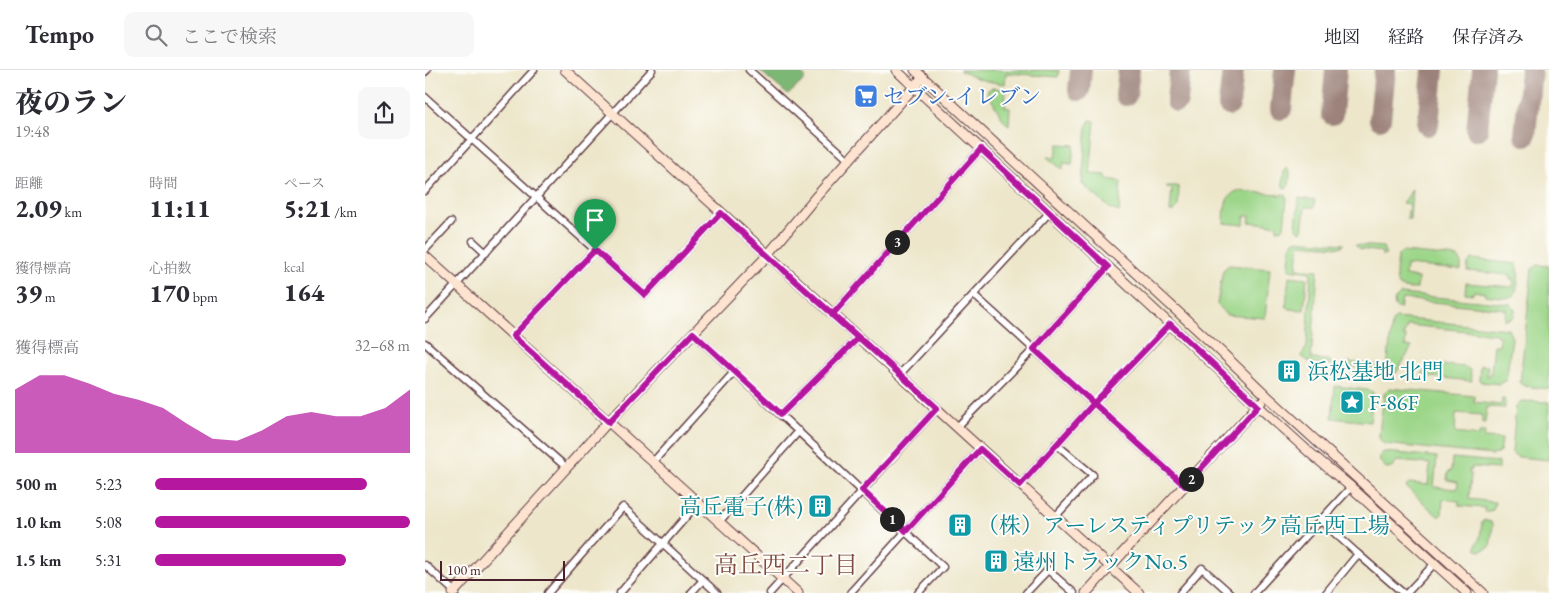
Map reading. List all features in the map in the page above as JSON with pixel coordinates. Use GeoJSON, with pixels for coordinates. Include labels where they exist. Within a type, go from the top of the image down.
{"type":"FeatureCollection","features":[{"type":"Feature","properties":{"kind":"street"},"geometry":{"type":"LineString","coordinates":[[425,191],[534,70]]}},
{"type":"Feature","properties":{"kind":"street"},"geometry":{"type":"LineString","coordinates":[[565,70],[1139,593]]}},
{"type":"Feature","properties":{"kind":"street"},"geometry":{"type":"LineString","coordinates":[[425,319],[652,70]]}},
{"type":"Feature","properties":{"kind":"street"},"geometry":{"type":"LineString","coordinates":[[749,70],[849,160]]}},
{"type":"Feature","properties":{"kind":"street"},"geometry":{"type":"LineString","coordinates":[[895,70],[1258,406],[1351,487],[1467,593]]}},
{"type":"Feature","properties":{"kind":"street"},"geometry":{"type":"LineString","coordinates":[[915,70],[1483,593]]}},
{"type":"Feature","properties":{"kind":"street"},"geometry":{"type":"LineString","coordinates":[[425,565],[454,593],[609,422],[767,256],[815,198],[923,78]]}},
{"type":"Feature","properties":{"kind":"street"},"geometry":{"type":"LineString","coordinates":[[425,97],[645,295],[721,213]]}},
{"type":"Feature","properties":{"kind":"street"},"geometry":{"type":"LineString","coordinates":[[832,315],[981,149]]}},
{"type":"Feature","properties":{"kind":"street"},"geometry":{"type":"LineString","coordinates":[[900,374],[1049,213]]}},
{"type":"Feature","properties":{"kind":"street"},"geometry":{"type":"LineString","coordinates":[[425,250],[451,222]]}},
{"type":"Feature","properties":{"kind":"street"},"geometry":{"type":"LineString","coordinates":[[473,241],[486,253]]}},
{"type":"Feature","properties":{"kind":"street"},"geometry":{"type":"LineString","coordinates":[[513,336],[595,250]]}},
{"type":"Feature","properties":{"kind":"street"},"geometry":{"type":"LineString","coordinates":[[425,256],[798,593]]}},
{"type":"Feature","properties":{"kind":"street"},"geometry":{"type":"LineString","coordinates":[[957,427],[1034,349],[1108,267]]}},
{"type":"Feature","properties":{"kind":"street"},"geometry":{"type":"LineString","coordinates":[[974,295],[1185,486]]}},
{"type":"Feature","properties":{"kind":"street"},"geometry":{"type":"LineString","coordinates":[[1020,485],[1094,403],[1170,324]]}},
{"type":"Feature","properties":{"kind":"street"},"geometry":{"type":"LineString","coordinates":[[693,333],[943,567],[918,593]]}},
{"type":"Feature","properties":{"kind":"street"},"geometry":{"type":"LineString","coordinates":[[781,414],[858,338]]}},
{"type":"Feature","properties":{"kind":"street"},"geometry":{"type":"LineString","coordinates":[[425,343],[567,468]]}},
{"type":"Feature","properties":{"kind":"street"},"geometry":{"type":"LineString","coordinates":[[653,462],[735,371]]}},
{"type":"Feature","properties":{"kind":"street"},"geometry":{"type":"LineString","coordinates":[[1086,593],[1267,396]]}},
{"type":"Feature","properties":{"kind":"street"},"geometry":{"type":"LineString","coordinates":[[770,593],[937,408]]}},
{"type":"Feature","properties":{"kind":"street"},"geometry":{"type":"LineString","coordinates":[[719,522],[799,431]]}},
{"type":"Feature","properties":{"kind":"street"},"geometry":{"type":"LineString","coordinates":[[1055,517],[1093,475],[1056,444]]}},
{"type":"Feature","properties":{"kind":"street"},"geometry":{"type":"LineString","coordinates":[[850,593],[980,449]]}},
{"type":"Feature","properties":{"kind":"street"},"geometry":{"type":"LineString","coordinates":[[1254,593],[1351,487]]}},
{"type":"Feature","properties":{"kind":"street"},"geometry":{"type":"LineString","coordinates":[[620,593],[698,503]]}},
{"type":"Feature","properties":{"kind":"street"},"geometry":{"type":"LineString","coordinates":[[547,593],[623,507],[717,593]]}},
{"type":"Feature","properties":{"kind":"street"},"geometry":{"type":"LineString","coordinates":[[1320,520],[1405,593],[1435,563]]}},
{"type":"Feature","properties":{"kind":"street"},"geometry":{"type":"LineString","coordinates":[[1326,593],[1358,554]]}},
{"type":"Feature","properties":{"kind":"street"},"geometry":{"type":"LineString","coordinates":[[1180,593],[1202,568],[1230,593]]}},
{"type":"Feature","properties":{"kind":"street"},"geometry":{"type":"LineString","coordinates":[[1025,593],[1048,570],[1074,593]]}},
{"type":"Feature","properties":{"kind":"street"},"geometry":{"type":"LineString","coordinates":[[691,593],[703,580]]}},
{"type":"Feature","properties":{"kind":"green space"},"geometry":{"type":"Polygon","coordinates":[[[759,70],[798,70],[806,78],[788,95],[759,70]]]}},
{"type":"Feature","properties":{"kind":"green space"},"geometry":{"type":"Polygon","coordinates":[[[959,70],[1059,70],[1058,77],[1006,73],[1005,84],[982,80],[959,70]]]}},
{"type":"Feature","properties":{"kind":"green space"},"geometry":{"type":"Polygon","coordinates":[[[992,88],[1006,89],[1005,107],[1010,108],[1009,126],[987,94],[988,90],[992,88]]]}},
{"type":"Feature","properties":{"kind":"green space"},"geometry":{"type":"Polygon","coordinates":[[[1090,120],[1095,121],[1090,174],[1106,175],[1106,179],[1121,181],[1119,212],[1111,209],[1082,184],[1087,126],[1090,120]]]}},
{"type":"Feature","properties":{"kind":"green space"},"geometry":{"type":"Polygon","coordinates":[[[1058,144],[1074,145],[1072,164],[1063,163],[1063,170],[1047,157],[1056,157],[1058,144]]]}},
{"type":"Feature","properties":{"kind":"green space"},"geometry":{"type":"Polygon","coordinates":[[[1287,168],[1290,172],[1289,185],[1286,188],[1283,187],[1283,179],[1287,168]]]}},
{"type":"Feature","properties":{"kind":"green space"},"geometry":{"type":"Polygon","coordinates":[[[1167,186],[1177,186],[1179,188],[1178,207],[1173,212],[1170,212],[1172,189],[1167,188],[1167,186]]]}},
{"type":"Feature","properties":{"kind":"green space"},"geometry":{"type":"Polygon","coordinates":[[[1412,189],[1410,219],[1407,219],[1409,204],[1402,202],[1407,198],[1412,189]]]}},
{"type":"Feature","properties":{"kind":"green space"},"geometry":{"type":"Polygon","coordinates":[[[1237,191],[1278,194],[1280,197],[1281,194],[1286,195],[1284,227],[1277,230],[1277,225],[1249,222],[1250,216],[1245,216],[1244,225],[1224,223],[1227,200],[1237,191]]]}},
{"type":"Feature","properties":{"kind":"green space"},"geometry":{"type":"Polygon","coordinates":[[[1299,198],[1315,200],[1314,207],[1305,207],[1302,232],[1296,227],[1299,198]]]}},
{"type":"Feature","properties":{"kind":"green space"},"geometry":{"type":"Polygon","coordinates":[[[1295,240],[1344,244],[1339,247],[1299,244],[1297,268],[1318,270],[1311,359],[1329,360],[1333,365],[1311,363],[1301,356],[1307,347],[1311,272],[1289,269],[1290,246],[1295,240]]]}},
{"type":"Feature","properties":{"kind":"green space"},"geometry":{"type":"Polygon","coordinates":[[[1355,245],[1383,247],[1386,255],[1382,256],[1382,252],[1359,249],[1355,245]]]}},
{"type":"Feature","properties":{"kind":"green space"},"geometry":{"type":"Polygon","coordinates":[[[1402,252],[1458,257],[1461,261],[1461,270],[1406,265],[1405,276],[1418,278],[1417,289],[1403,288],[1398,285],[1396,277],[1398,255],[1402,252]]]}},
{"type":"Feature","properties":{"kind":"green space"},"geometry":{"type":"Polygon","coordinates":[[[1472,259],[1517,264],[1518,280],[1514,295],[1507,298],[1485,295],[1485,293],[1474,291],[1473,294],[1465,293],[1466,283],[1513,287],[1514,280],[1510,279],[1510,275],[1467,271],[1468,263],[1472,259]]]}},
{"type":"Feature","properties":{"kind":"green space"},"geometry":{"type":"Polygon","coordinates":[[[1229,265],[1270,269],[1265,318],[1226,315],[1217,304],[1223,270],[1229,265]]]}},
{"type":"Feature","properties":{"kind":"green space"},"geometry":{"type":"Polygon","coordinates":[[[1538,265],[1549,266],[1549,389],[1524,386],[1520,383],[1532,269],[1538,265]]]}},
{"type":"Feature","properties":{"kind":"green space"},"geometry":{"type":"Polygon","coordinates":[[[1289,276],[1307,278],[1304,310],[1290,309],[1286,306],[1289,276]]]}},
{"type":"Feature","properties":{"kind":"green space"},"geometry":{"type":"Polygon","coordinates":[[[1400,294],[1511,304],[1515,310],[1514,316],[1511,319],[1505,320],[1506,309],[1402,299],[1400,309],[1395,307],[1394,300],[1400,294]]]}},
{"type":"Feature","properties":{"kind":"green space"},"geometry":{"type":"Polygon","coordinates":[[[1396,318],[1508,329],[1512,338],[1506,381],[1499,384],[1481,382],[1479,380],[1480,365],[1488,366],[1487,376],[1491,372],[1494,345],[1499,345],[1500,337],[1496,334],[1408,325],[1403,336],[1406,336],[1405,346],[1412,347],[1396,373],[1393,374],[1387,369],[1392,322],[1396,318]]]}},
{"type":"Feature","properties":{"kind":"green space"},"geometry":{"type":"Polygon","coordinates":[[[1348,362],[1376,365],[1376,369],[1344,366],[1348,362]]]}},
{"type":"Feature","properties":{"kind":"green space"},"geometry":{"type":"Polygon","coordinates":[[[1427,365],[1465,367],[1470,370],[1472,381],[1422,376],[1427,365]]]}},
{"type":"Feature","properties":{"kind":"green space"},"geometry":{"type":"Polygon","coordinates":[[[1335,386],[1373,392],[1370,422],[1332,418],[1335,386]]]}},
{"type":"Feature","properties":{"kind":"green space"},"geometry":{"type":"Polygon","coordinates":[[[1389,388],[1474,396],[1474,402],[1501,405],[1502,398],[1504,399],[1505,408],[1487,407],[1485,423],[1482,423],[1482,415],[1456,413],[1455,433],[1479,436],[1480,432],[1485,432],[1484,438],[1502,439],[1500,452],[1492,455],[1384,444],[1379,438],[1379,434],[1384,394],[1389,388]]]}},
{"type":"Feature","properties":{"kind":"green space"},"geometry":{"type":"Polygon","coordinates":[[[1521,401],[1549,402],[1549,460],[1518,457],[1512,453],[1516,406],[1521,401]]]}},
{"type":"Feature","properties":{"kind":"green space"},"geometry":{"type":"Polygon","coordinates":[[[1381,453],[1437,457],[1434,487],[1457,489],[1458,482],[1447,480],[1448,472],[1451,471],[1452,458],[1499,462],[1499,469],[1472,467],[1469,470],[1471,474],[1469,499],[1495,502],[1493,510],[1484,512],[1485,508],[1459,506],[1459,501],[1443,499],[1442,514],[1439,517],[1406,487],[1409,483],[1428,485],[1430,464],[1397,461],[1393,467],[1388,469],[1380,460],[1381,453]]]}},
{"type":"Feature","properties":{"kind":"green space"},"geometry":{"type":"Polygon","coordinates":[[[1484,520],[1491,522],[1493,525],[1490,547],[1481,551],[1476,550],[1476,545],[1480,538],[1482,522],[1484,520]]]}},
{"type":"Feature","properties":{"kind":"taxiway"},"geometry":{"type":"LineString","coordinates":[[1079,90],[1081,70]]}},
{"type":"Feature","properties":{"kind":"taxiway"},"geometry":{"type":"LineString","coordinates":[[1126,95],[1129,70]]}},
{"type":"Feature","properties":{"kind":"taxiway"},"geometry":{"type":"LineString","coordinates":[[1177,101],[1180,70]]}},
{"type":"Feature","properties":{"kind":"taxiway"},"geometry":{"type":"LineString","coordinates":[[1229,105],[1233,70]]}},
{"type":"Feature","properties":{"kind":"taxiway"},"geometry":{"type":"LineString","coordinates":[[1281,109],[1285,70]]}},
{"type":"Feature","properties":{"kind":"taxiway"},"geometry":{"type":"LineString","coordinates":[[1332,114],[1336,70]]}},
{"type":"Feature","properties":{"kind":"taxiway"},"geometry":{"type":"LineString","coordinates":[[1380,119],[1385,70]]}},
{"type":"Feature","properties":{"kind":"taxiway"},"geometry":{"type":"LineString","coordinates":[[1428,125],[1433,70]]}},
{"type":"Feature","properties":{"kind":"taxiway"},"geometry":{"type":"LineString","coordinates":[[1477,130],[1483,70]]}},
{"type":"Feature","properties":{"kind":"taxiway"},"geometry":{"type":"LineString","coordinates":[[1525,135],[1531,70]]}},
{"type":"Feature","properties":{"kind":"place","name":"セブン-イレブン"},"geometry":{"type":"Point","coordinates":[866,96]}},
{"type":"Feature","properties":{"kind":"place","name":"浜松基地 北門"},"geometry":{"type":"Point","coordinates":[1289,371]}},
{"type":"Feature","properties":{"kind":"place","name":"F-86F"},"geometry":{"type":"Point","coordinates":[1352,402]}},
{"type":"Feature","properties":{"kind":"place","name":"高丘電子(株)"},"geometry":{"type":"Point","coordinates":[820,506]}},
{"type":"Feature","properties":{"kind":"place","name":"（株）アーレスティプリテック高丘西工場"},"geometry":{"type":"Point","coordinates":[960,525]}},
{"type":"Feature","properties":{"kind":"place","name":"遠州トラックNo.5"},"geometry":{"type":"Point","coordinates":[996,561]}},
{"type":"Feature","properties":{"kind":"district","name":"高丘西二丁目"},"geometry":{"type":"Point","coordinates":[786,564]}},
{"type":"Feature","properties":{"kind":"route"},"geometry":{"type":"LineString","coordinates":[[595,250],[513,336],[609,422],[693,333],[781,414],[858,338],[832,315],[981,149],[1108,267],[1034,349],[1094,403],[1185,486],[1258,406],[1170,324],[1094,403],[1020,485],[980,449],[906,531],[862,490],[937,408],[900,374],[832,315],[721,213],[645,295],[595,250]]}}]}
